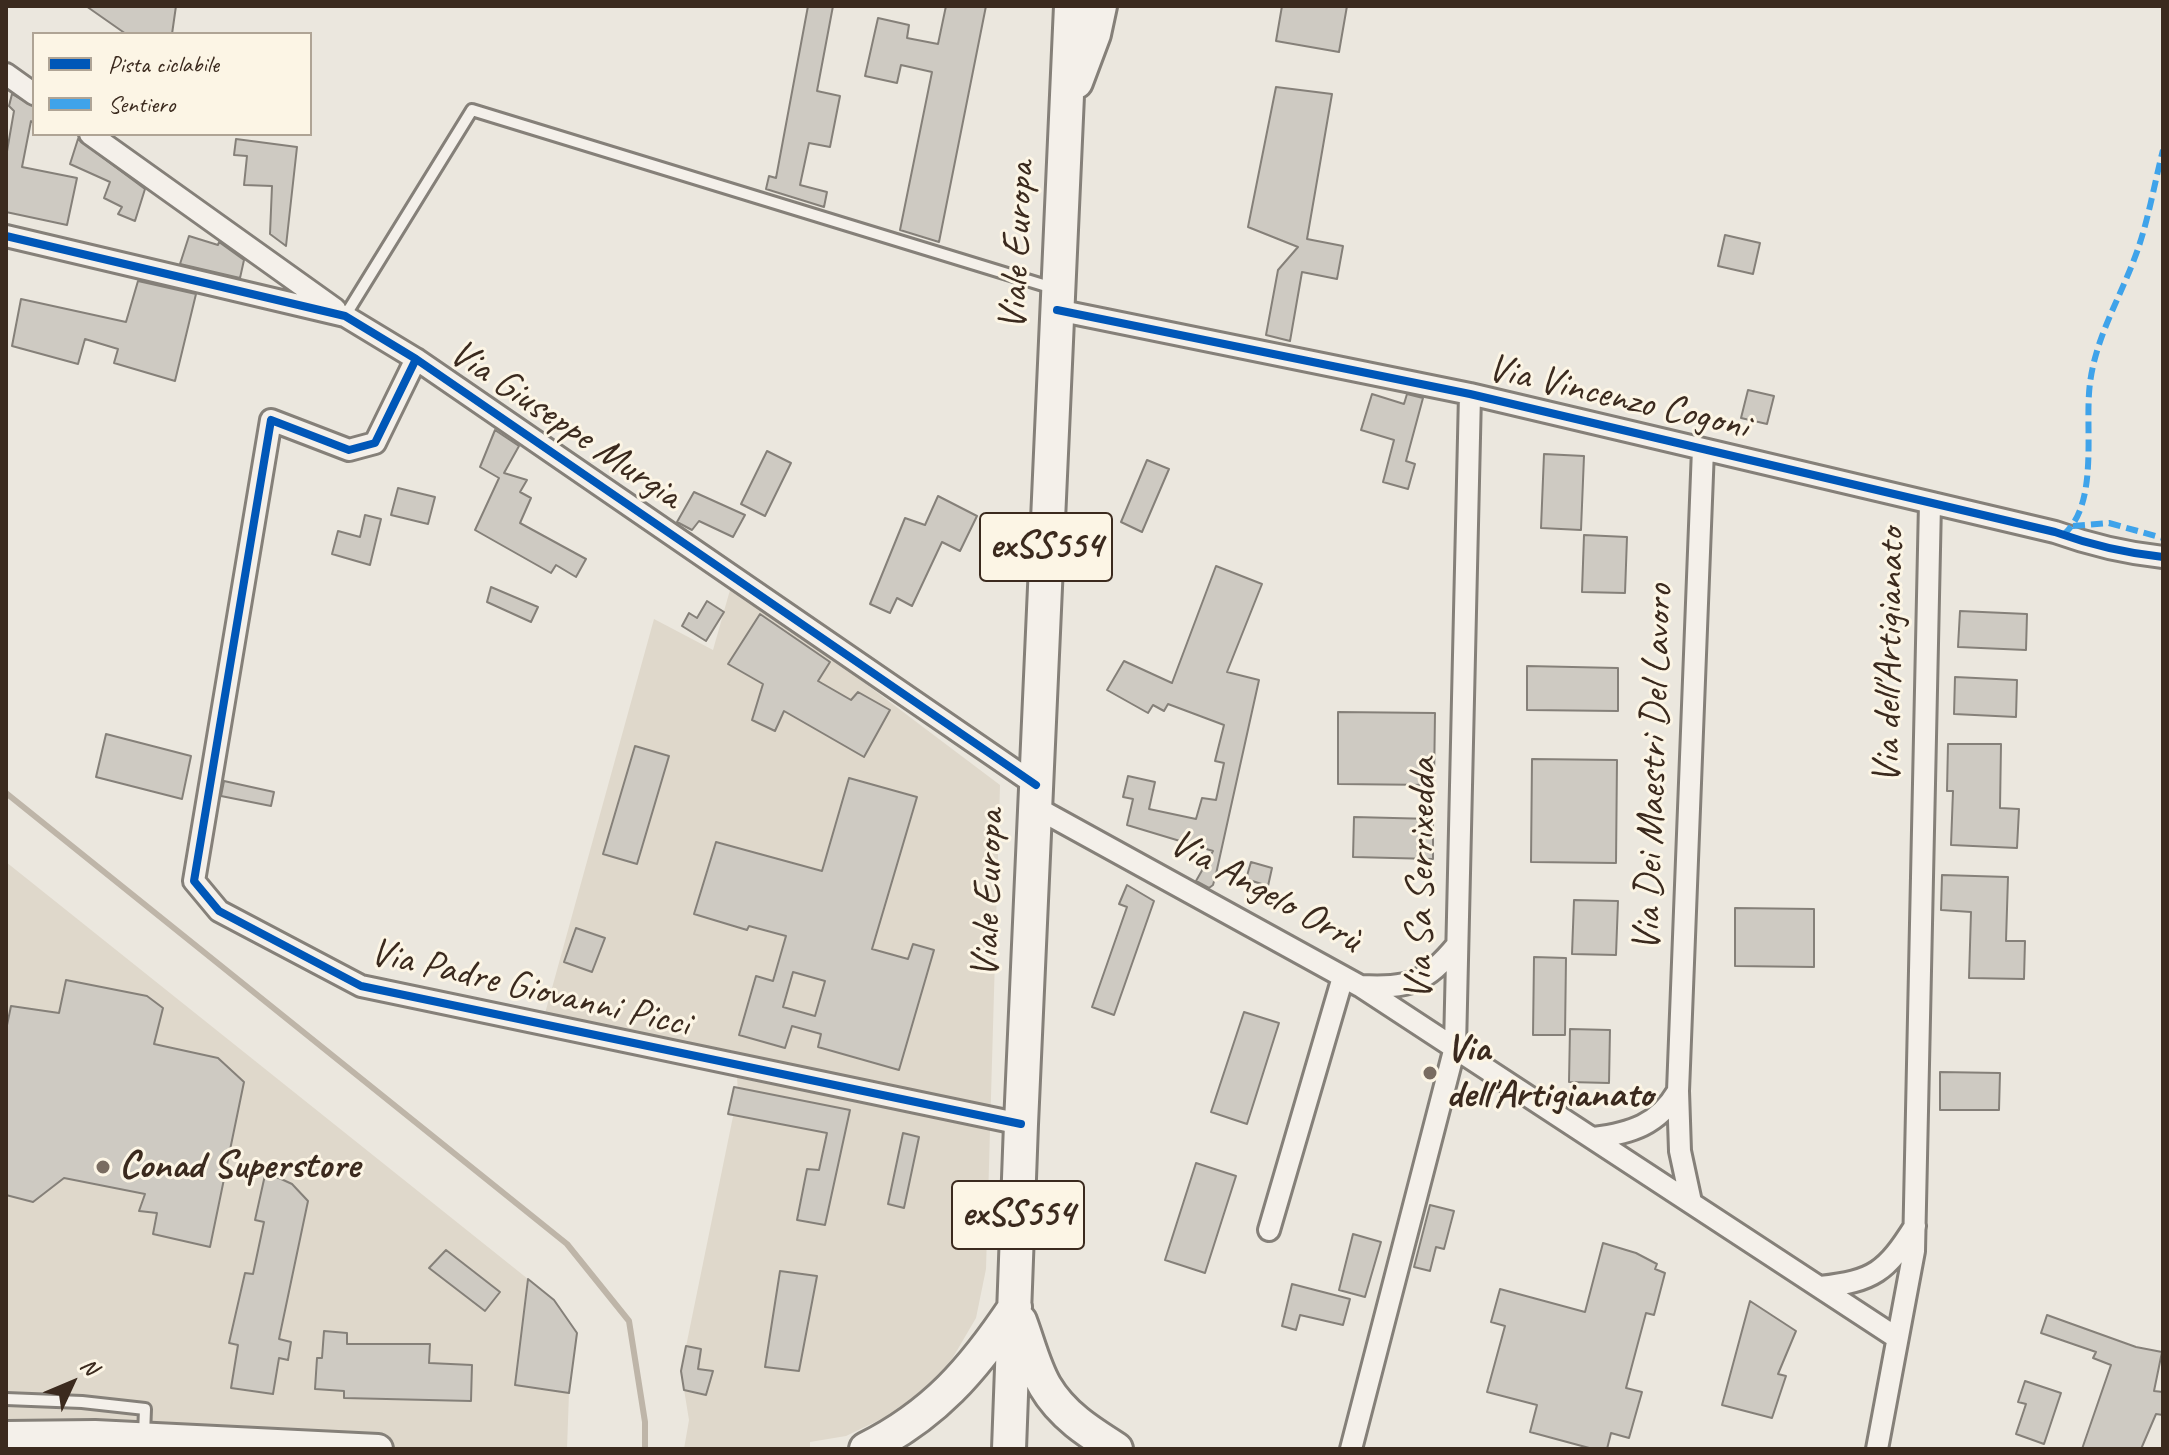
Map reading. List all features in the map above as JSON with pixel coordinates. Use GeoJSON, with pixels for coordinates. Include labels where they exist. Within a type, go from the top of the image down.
{"type":"FeatureCollection","features":[{"type":"Feature","properties":{"kind":"main road","name":"Viale Europa"},"geometry":{"type":"LineString","coordinates":[[1009,1449],[1071,6]]}},
{"type":"Feature","properties":{"kind":"main road"},"geometry":{"type":"LineString","coordinates":[[1066,108],[1094,34],[1100,6]]}},
{"type":"Feature","properties":{"kind":"main road"},"geometry":{"type":"LineString","coordinates":[[866,1449],[929,1411],[991,1343],[1015,1307]]}},
{"type":"Feature","properties":{"kind":"main road"},"geometry":{"type":"LineString","coordinates":[[1015,1307],[1044,1385],[1061,1408],[1081,1427],[1116,1449]]}},
{"type":"Feature","properties":{"kind":"main road"},"geometry":{"type":"LineString","coordinates":[[6,1436],[92,1442],[144,1437],[378,1449]]}},
{"type":"Feature","properties":{"kind":"street"},"geometry":{"type":"LineString","coordinates":[[6,74],[32,93]]}},
{"type":"Feature","properties":{"kind":"street"},"geometry":{"type":"LineString","coordinates":[[93,136],[345,316]]}},
{"type":"Feature","properties":{"kind":"street","name":"Via Giuseppe Murgia"},"geometry":{"type":"LineString","coordinates":[[6,236],[345,316],[416,359],[1035,796]]}},
{"type":"Feature","properties":{"kind":"street","name":"Via Vincenzo Cogoni"},"geometry":{"type":"LineString","coordinates":[[1057,299],[2055,532],[2125,553],[2163,557]]}},
{"type":"Feature","properties":{"kind":"street","name":"Via Padre Giovanni Picci"},"geometry":{"type":"LineString","coordinates":[[416,359],[375,443],[349,450],[271,420],[194,881],[219,911],[361,986],[1021,1124]]}},
{"type":"Feature","properties":{"kind":"street","name":"Via Sa Serrixedda"},"geometry":{"type":"LineString","coordinates":[[1351,1449],[1455,1047],[1470,394]]}},
{"type":"Feature","properties":{"kind":"street","name":"Via Dei Maestri Del Lavoro"},"geometry":{"type":"LineString","coordinates":[[1691,1202],[1680,1151],[1678,1091],[1703,449]]}},
{"type":"Feature","properties":{"kind":"street","name":"Via dell'Artigianato"},"geometry":{"type":"LineString","coordinates":[[1877,1449],[1914,1251],[1930,503]]}},
{"type":"Feature","properties":{"kind":"street","name":"Via Angelo Orrù"},"geometry":{"type":"LineString","coordinates":[[1035,796],[1351,982],[1455,1047],[1897,1338]]}},
{"type":"Feature","properties":{"kind":"street"},"geometry":{"type":"LineString","coordinates":[[1269,1230],[1351,982],[1406,985],[1423,977],[1457,945]]}},
{"type":"Feature","properties":{"kind":"street"},"geometry":{"type":"LineString","coordinates":[[1594,1138],[1638,1129],[1663,1112],[1678,1091]]}},
{"type":"Feature","properties":{"kind":"street"},"geometry":{"type":"LineString","coordinates":[[1820,1287],[1848,1284],[1871,1277],[1888,1264],[1915,1226]]}},
{"type":"Feature","properties":{"kind":"lane"},"geometry":{"type":"LineString","coordinates":[[345,316],[472,110],[1057,299]]}},
{"type":"Feature","properties":{"kind":"lane"},"geometry":{"type":"LineString","coordinates":[[6,1399],[82,1402],[145,1409],[144,1437]]}},
{"type":"Feature","properties":{"kind":"shaded area"},"geometry":{"type":"Polygon","coordinates":[[[732,583],[1000,785],[986,1269],[976,1318],[952,1359],[935,1379],[896,1412],[846,1436],[810,1442],[810,1449],[684,1449],[689,1420],[681,1371],[738,1092],[735,1051],[544,1017],[654,619],[713,650],[732,583]]]}},
{"type":"Feature","properties":{"kind":"shaded area"},"geometry":{"type":"Polygon","coordinates":[[[6,862],[528,1279],[577,1333],[569,1393],[567,1449],[6,1449],[6,862]]]}},
{"type":"Feature","properties":{"kind":"building"},"geometry":{"type":"Polygon","coordinates":[[[86,6],[176,6],[172,32],[123,32],[86,6]]]}},
{"type":"Feature","properties":{"kind":"building"},"geometry":{"type":"Polygon","coordinates":[[[808,6],[833,6],[817,91],[840,96],[830,147],[809,143],[800,185],[827,192],[824,207],[766,189],[769,176],[776,178],[808,6]]]}},
{"type":"Feature","properties":{"kind":"building"},"geometry":{"type":"Polygon","coordinates":[[[946,6],[986,6],[939,242],[900,230],[932,72],[901,65],[897,83],[865,76],[878,18],[909,25],[907,38],[938,44],[946,6]]]}},
{"type":"Feature","properties":{"kind":"building"},"geometry":{"type":"Polygon","coordinates":[[[1282,6],[1347,6],[1339,52],[1276,41],[1282,6]]]}},
{"type":"Feature","properties":{"kind":"building"},"geometry":{"type":"Polygon","coordinates":[[[1276,87],[1332,94],[1307,239],[1343,246],[1337,279],[1302,272],[1290,341],[1266,335],[1278,270],[1298,247],[1248,227],[1276,87]]]}},
{"type":"Feature","properties":{"kind":"building"},"geometry":{"type":"Polygon","coordinates":[[[12,94],[32,106],[32,122],[22,167],[77,178],[67,225],[6,212],[6,157],[14,111],[9,106],[12,94]]]}},
{"type":"Feature","properties":{"kind":"building"},"geometry":{"type":"Polygon","coordinates":[[[78,139],[145,189],[135,221],[118,214],[122,207],[104,198],[110,182],[70,164],[78,139]]]}},
{"type":"Feature","properties":{"kind":"building"},"geometry":{"type":"Polygon","coordinates":[[[236,139],[297,147],[286,246],[270,234],[272,186],[244,185],[247,156],[234,155],[236,139]]]}},
{"type":"Feature","properties":{"kind":"building"},"geometry":{"type":"Polygon","coordinates":[[[1725,235],[1760,243],[1753,274],[1718,266],[1725,235]]]}},
{"type":"Feature","properties":{"kind":"building"},"geometry":{"type":"Polygon","coordinates":[[[189,236],[218,245],[219,242],[244,260],[240,278],[180,264],[189,236]]]}},
{"type":"Feature","properties":{"kind":"building"},"geometry":{"type":"Polygon","coordinates":[[[138,281],[196,294],[175,381],[114,363],[118,349],[85,339],[78,364],[12,346],[21,299],[126,322],[138,281]]]}},
{"type":"Feature","properties":{"kind":"building"},"geometry":{"type":"Polygon","coordinates":[[[1748,390],[1774,396],[1767,424],[1741,418],[1748,390]]]}},
{"type":"Feature","properties":{"kind":"building"},"geometry":{"type":"Polygon","coordinates":[[[1372,394],[1404,404],[1407,394],[1423,398],[1406,461],[1415,464],[1408,489],[1383,482],[1394,440],[1361,430],[1372,394]]]}},
{"type":"Feature","properties":{"kind":"building"},"geometry":{"type":"Polygon","coordinates":[[[495,430],[519,446],[504,473],[527,480],[520,492],[531,498],[520,523],[586,559],[576,577],[556,565],[551,573],[475,530],[499,478],[480,467],[495,430]]]}},
{"type":"Feature","properties":{"kind":"building"},"geometry":{"type":"Polygon","coordinates":[[[767,451],[791,463],[765,516],[741,504],[767,451]]]}},
{"type":"Feature","properties":{"kind":"building"},"geometry":{"type":"Polygon","coordinates":[[[1544,454],[1584,456],[1581,530],[1541,528],[1544,454]]]}},
{"type":"Feature","properties":{"kind":"building"},"geometry":{"type":"Polygon","coordinates":[[[1147,460],[1169,469],[1142,532],[1121,522],[1147,460]]]}},
{"type":"Feature","properties":{"kind":"building"},"geometry":{"type":"Polygon","coordinates":[[[398,488],[435,497],[428,524],[391,515],[398,488]]]}},
{"type":"Feature","properties":{"kind":"building"},"geometry":{"type":"Polygon","coordinates":[[[694,492],[745,515],[733,537],[699,521],[692,530],[677,522],[694,492]]]}},
{"type":"Feature","properties":{"kind":"building"},"geometry":{"type":"Polygon","coordinates":[[[938,496],[977,516],[960,551],[942,542],[912,606],[897,598],[890,613],[870,604],[905,518],[925,525],[938,496]]]}},
{"type":"Feature","properties":{"kind":"building"},"geometry":{"type":"Polygon","coordinates":[[[365,515],[381,519],[370,565],[332,554],[338,531],[360,537],[365,515]]]}},
{"type":"Feature","properties":{"kind":"building"},"geometry":{"type":"Polygon","coordinates":[[[1584,535],[1627,537],[1625,593],[1582,592],[1584,535]]]}},
{"type":"Feature","properties":{"kind":"building"},"geometry":{"type":"Polygon","coordinates":[[[1216,566],[1262,584],[1227,672],[1259,680],[1216,874],[1209,888],[1196,881],[1213,851],[1127,825],[1133,799],[1123,797],[1128,776],[1155,782],[1149,809],[1196,819],[1202,798],[1216,800],[1224,763],[1215,761],[1224,725],[1168,704],[1164,711],[1153,705],[1148,713],[1107,690],[1124,661],[1172,683],[1216,566]]]}},
{"type":"Feature","properties":{"kind":"building"},"geometry":{"type":"Polygon","coordinates":[[[491,587],[538,607],[531,622],[487,602],[491,587]]]}},
{"type":"Feature","properties":{"kind":"building"},"geometry":{"type":"Polygon","coordinates":[[[707,601],[724,612],[706,641],[682,626],[689,613],[697,618],[707,601]]]}},
{"type":"Feature","properties":{"kind":"building"},"geometry":{"type":"Polygon","coordinates":[[[1960,611],[2027,614],[2026,650],[1958,647],[1960,611]]]}},
{"type":"Feature","properties":{"kind":"building"},"geometry":{"type":"Polygon","coordinates":[[[760,614],[830,662],[818,681],[851,700],[858,692],[890,710],[864,757],[784,711],[775,731],[752,720],[763,684],[728,664],[760,614]]]}},
{"type":"Feature","properties":{"kind":"building"},"geometry":{"type":"Polygon","coordinates":[[[1527,666],[1618,668],[1618,711],[1527,710],[1527,666]]]}},
{"type":"Feature","properties":{"kind":"building"},"geometry":{"type":"Polygon","coordinates":[[[1955,677],[2017,680],[2016,717],[1954,714],[1955,677]]]}},
{"type":"Feature","properties":{"kind":"building"},"geometry":{"type":"Polygon","coordinates":[[[1338,712],[1435,713],[1434,785],[1338,784],[1338,712]]]}},
{"type":"Feature","properties":{"kind":"building"},"geometry":{"type":"Polygon","coordinates":[[[106,734],[191,756],[182,799],[96,777],[106,734]]]}},
{"type":"Feature","properties":{"kind":"building"},"geometry":{"type":"Polygon","coordinates":[[[1948,744],[2001,744],[2000,808],[2019,809],[2017,848],[1951,845],[1953,791],[1947,791],[1948,744]]]}},
{"type":"Feature","properties":{"kind":"building"},"geometry":{"type":"Polygon","coordinates":[[[635,746],[669,756],[637,864],[603,854],[635,746]]]}},
{"type":"Feature","properties":{"kind":"building"},"geometry":{"type":"Polygon","coordinates":[[[1532,759],[1617,760],[1616,863],[1531,862],[1532,759]]]}},
{"type":"Feature","properties":{"kind":"building"},"geometry":{"type":"Polygon","coordinates":[[[849,778],[917,797],[872,949],[908,959],[913,944],[934,950],[899,1070],[818,1047],[821,1034],[792,1026],[785,1048],[739,1035],[756,976],[773,981],[786,936],[749,926],[747,930],[694,914],[716,842],[822,871],[849,778]],[[793,972],[783,1007],[815,1016],[825,981],[793,972]]]}},
{"type":"Feature","properties":{"kind":"building"},"geometry":{"type":"Polygon","coordinates":[[[224,781],[274,792],[271,806],[221,796],[224,781]]]}},
{"type":"Feature","properties":{"kind":"building"},"geometry":{"type":"Polygon","coordinates":[[[1354,817],[1433,819],[1433,859],[1353,857],[1354,817]]]}},
{"type":"Feature","properties":{"kind":"building"},"geometry":{"type":"Polygon","coordinates":[[[1251,862],[1272,868],[1268,886],[1246,879],[1251,862]]]}},
{"type":"Feature","properties":{"kind":"building"},"geometry":{"type":"Polygon","coordinates":[[[1942,875],[2008,877],[2006,941],[2025,941],[2024,979],[1969,978],[1971,912],[1941,910],[1942,875]]]}},
{"type":"Feature","properties":{"kind":"building"},"geometry":{"type":"Polygon","coordinates":[[[1127,885],[1154,901],[1114,1015],[1092,1007],[1127,907],[1119,904],[1127,885]]]}},
{"type":"Feature","properties":{"kind":"building"},"geometry":{"type":"Polygon","coordinates":[[[1574,900],[1618,901],[1616,955],[1572,954],[1574,900]]]}},
{"type":"Feature","properties":{"kind":"building"},"geometry":{"type":"Polygon","coordinates":[[[1735,908],[1814,909],[1814,967],[1735,966],[1735,908]]]}},
{"type":"Feature","properties":{"kind":"building"},"geometry":{"type":"Polygon","coordinates":[[[576,928],[605,938],[592,972],[564,962],[576,928]]]}},
{"type":"Feature","properties":{"kind":"building"},"geometry":{"type":"Polygon","coordinates":[[[1534,957],[1566,958],[1565,1035],[1533,1035],[1534,957]]]}},
{"type":"Feature","properties":{"kind":"building"},"geometry":{"type":"Polygon","coordinates":[[[66,980],[147,996],[163,1008],[154,1044],[218,1058],[244,1082],[210,1247],[153,1234],[157,1213],[139,1211],[145,1194],[64,1178],[33,1202],[6,1195],[6,1030],[11,1006],[59,1013],[66,980]]]}},
{"type":"Feature","properties":{"kind":"building"},"geometry":{"type":"Polygon","coordinates":[[[1244,1012],[1279,1023],[1247,1124],[1211,1112],[1244,1012]]]}},
{"type":"Feature","properties":{"kind":"building"},"geometry":{"type":"Polygon","coordinates":[[[1570,1029],[1610,1030],[1609,1083],[1569,1082],[1570,1029]]]}},
{"type":"Feature","properties":{"kind":"building"},"geometry":{"type":"Polygon","coordinates":[[[1940,1072],[2000,1073],[1999,1110],[1940,1110],[1940,1072]]]}},
{"type":"Feature","properties":{"kind":"building"},"geometry":{"type":"Polygon","coordinates":[[[734,1087],[850,1110],[825,1225],[797,1220],[807,1169],[819,1170],[827,1133],[728,1114],[734,1087]]]}},
{"type":"Feature","properties":{"kind":"building"},"geometry":{"type":"Polygon","coordinates":[[[903,1133],[919,1137],[904,1208],[888,1204],[903,1133]]]}},
{"type":"Feature","properties":{"kind":"building"},"geometry":{"type":"Polygon","coordinates":[[[1196,1163],[1236,1176],[1205,1273],[1165,1260],[1196,1163]]]}},
{"type":"Feature","properties":{"kind":"building"},"geometry":{"type":"Polygon","coordinates":[[[265,1175],[292,1184],[308,1201],[279,1339],[291,1342],[288,1360],[279,1358],[273,1394],[231,1388],[238,1345],[229,1343],[245,1273],[253,1274],[264,1222],[255,1220],[265,1175]]]}},
{"type":"Feature","properties":{"kind":"building"},"geometry":{"type":"Polygon","coordinates":[[[1430,1205],[1454,1211],[1444,1249],[1436,1247],[1430,1271],[1414,1267],[1430,1205]]]}},
{"type":"Feature","properties":{"kind":"building"},"geometry":{"type":"Polygon","coordinates":[[[1353,1234],[1381,1242],[1365,1297],[1339,1290],[1353,1234]]]}},
{"type":"Feature","properties":{"kind":"building"},"geometry":{"type":"Polygon","coordinates":[[[1603,1243],[1636,1253],[1657,1264],[1655,1269],[1665,1273],[1654,1315],[1646,1313],[1626,1388],[1642,1392],[1629,1438],[1611,1433],[1607,1449],[1593,1449],[1530,1432],[1537,1405],[1487,1392],[1505,1326],[1491,1322],[1500,1289],[1585,1312],[1603,1243]]]}},
{"type":"Feature","properties":{"kind":"building"},"geometry":{"type":"Polygon","coordinates":[[[446,1250],[500,1292],[485,1311],[429,1268],[446,1250]]]}},
{"type":"Feature","properties":{"kind":"building"},"geometry":{"type":"Polygon","coordinates":[[[780,1271],[817,1276],[799,1371],[765,1367],[780,1271]]]}},
{"type":"Feature","properties":{"kind":"building"},"geometry":{"type":"Polygon","coordinates":[[[528,1279],[554,1300],[577,1333],[569,1393],[515,1385],[528,1279]]]}},
{"type":"Feature","properties":{"kind":"building"},"geometry":{"type":"Polygon","coordinates":[[[1292,1284],[1350,1299],[1343,1325],[1300,1315],[1296,1330],[1282,1326],[1292,1284]]]}},
{"type":"Feature","properties":{"kind":"building"},"geometry":{"type":"Polygon","coordinates":[[[1750,1301],[1796,1331],[1778,1374],[1786,1376],[1772,1418],[1722,1405],[1750,1301]]]}},
{"type":"Feature","properties":{"kind":"building"},"geometry":{"type":"Polygon","coordinates":[[[2047,1315],[2136,1347],[2162,1352],[2154,1391],[2163,1392],[2163,1415],[2156,1414],[2141,1449],[2082,1449],[2111,1365],[2093,1358],[2096,1352],[2041,1333],[2047,1315]]]}},
{"type":"Feature","properties":{"kind":"building"},"geometry":{"type":"Polygon","coordinates":[[[324,1331],[347,1333],[347,1344],[430,1344],[429,1363],[472,1365],[471,1401],[344,1398],[344,1391],[315,1389],[317,1358],[322,1358],[324,1331]]]}},
{"type":"Feature","properties":{"kind":"building"},"geometry":{"type":"Polygon","coordinates":[[[686,1346],[701,1349],[698,1369],[713,1371],[706,1395],[684,1390],[681,1371],[686,1346]]]}},
{"type":"Feature","properties":{"kind":"building"},"geometry":{"type":"Polygon","coordinates":[[[2025,1381],[2061,1393],[2044,1444],[2016,1434],[2026,1404],[2018,1402],[2025,1381]]]}},
{"type":"Feature","properties":{"kind":"waterway"},"geometry":{"type":"LineString","coordinates":[[6,793],[567,1244],[629,1321],[645,1422],[645,1449]]}},
{"type":"Feature","properties":{"kind":"marked path"},"geometry":{"type":"LineString","coordinates":[[2063,535],[2075,521],[2086,485],[2093,366],[2140,244],[2163,150]]}},
{"type":"Feature","properties":{"kind":"marked path"},"geometry":{"type":"LineString","coordinates":[[2073,526],[2109,523],[2163,538]]}},
{"type":"Feature","properties":{"kind":"cycle path"},"geometry":{"type":"LineString","coordinates":[[6,236],[345,316],[416,359],[1036,785]]}},
{"type":"Feature","properties":{"kind":"cycle path"},"geometry":{"type":"LineString","coordinates":[[1057,310],[1470,394],[2055,532],[2108,548],[2163,557]]}},
{"type":"Feature","properties":{"kind":"cycle path"},"geometry":{"type":"LineString","coordinates":[[416,359],[375,443],[349,450],[271,420],[194,881],[219,911],[361,986],[1021,1124]]}},
{"type":"Feature","properties":{"kind":"place","name":"Via dell'Artigianato"},"geometry":{"type":"Point","coordinates":[1430,1073]}},
{"type":"Feature","properties":{"kind":"place","name":"Conad Superstore"},"geometry":{"type":"Point","coordinates":[103,1167]}}]}
